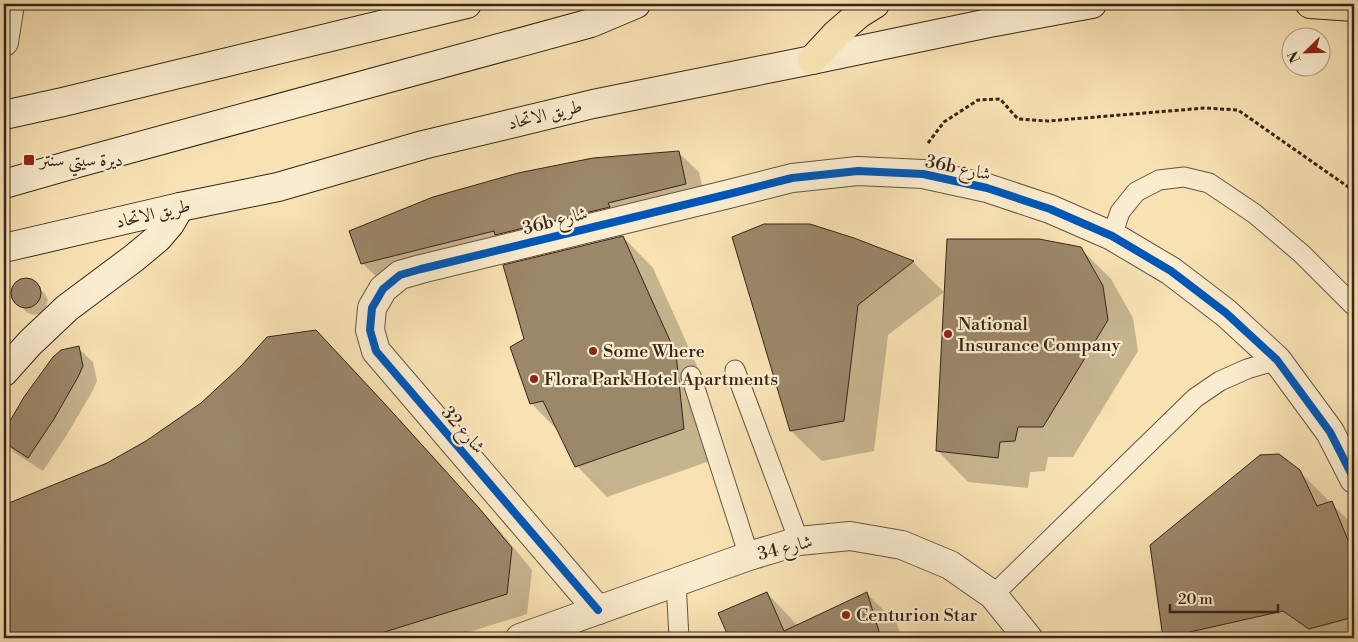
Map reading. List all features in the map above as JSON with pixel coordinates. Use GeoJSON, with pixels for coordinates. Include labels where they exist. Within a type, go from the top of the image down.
{"type":"FeatureCollection","features":[{"type":"Feature","properties":{"kind":"main road"},"geometry":{"type":"LineString","coordinates":[[4,42],[10,4]]}},
{"type":"Feature","properties":{"kind":"main road"},"geometry":{"type":"LineString","coordinates":[[4,116],[467,4]]}},
{"type":"Feature","properties":{"kind":"main road"},"geometry":{"type":"LineString","coordinates":[[4,184],[591,23],[636,4]]}},
{"type":"Feature","properties":{"kind":"main road"},"geometry":{"type":"LineString","coordinates":[[812,60],[836,34],[859,14],[875,4]]}},
{"type":"Feature","properties":{"kind":"main road","name":"طريق الاتحاد"},"geometry":{"type":"LineString","coordinates":[[4,248],[278,186],[423,145],[593,104],[989,23],[1092,4]]}},
{"type":"Feature","properties":{"kind":"main road"},"geometry":{"type":"LineString","coordinates":[[1310,4],[1354,7]]}},
{"type":"Feature","properties":{"kind":"main road","name":"36b شارع"},"geometry":{"type":"LineString","coordinates":[[420,269],[792,178],[858,171],[923,174],[987,188],[1050,209],[1112,236],[1171,271],[1226,312],[1277,360],[1330,432],[1354,479]]}},
{"type":"Feature","properties":{"kind":"main road"},"geometry":{"type":"LineString","coordinates":[[4,372],[30,343],[67,308],[158,238],[170,224],[180,207]]}},
{"type":"Feature","properties":{"kind":"main road","name":"شارع 32"},"geometry":{"type":"LineString","coordinates":[[420,269],[400,275],[383,289],[372,308],[370,330],[376,351],[598,610]]}},
{"type":"Feature","properties":{"kind":"main road","name":"شارع 34"},"geometry":{"type":"LineString","coordinates":[[520,638],[799,540],[850,536],[902,545],[950,565],[993,595],[1028,638]]}},
{"type":"Feature","properties":{"kind":"lane"},"geometry":{"type":"LineString","coordinates":[[1112,236],[1120,212],[1136,192],[1159,180],[1184,177],[1209,183],[1255,214],[1302,254],[1354,306]]}},
{"type":"Feature","properties":{"kind":"lane"},"geometry":{"type":"LineString","coordinates":[[993,595],[1195,398],[1220,381],[1247,369],[1277,360]]}},
{"type":"Feature","properties":{"kind":"lane"},"geometry":{"type":"LineString","coordinates":[[735,370],[799,540]]}},
{"type":"Feature","properties":{"kind":"lane"},"geometry":{"type":"LineString","coordinates":[[691,376],[749,556]]}},
{"type":"Feature","properties":{"kind":"lane"},"geometry":{"type":"LineString","coordinates":[[676,582],[679,638]]}},
{"type":"Feature","properties":{"kind":"path"},"geometry":{"type":"LineString","coordinates":[[927,144],[944,122],[978,100],[1000,99],[1018,119],[1048,121],[1205,108],[1238,110],[1354,191]]}},
{"type":"Feature","properties":{"kind":"building"},"geometry":{"type":"Polygon","coordinates":[[[679,151],[686,184],[608,203],[610,207],[495,235],[494,231],[361,264],[349,231],[433,197],[518,173],[593,158],[679,151]]]}},
{"type":"Feature","properties":{"kind":"building"},"geometry":{"type":"Polygon","coordinates":[[[764,224],[810,224],[854,238],[914,261],[858,305],[844,421],[790,431],[732,237],[764,224]]]}},
{"type":"Feature","properties":{"kind":"building","name":"Some Where"},"geometry":{"type":"Polygon","coordinates":[[[623,236],[676,354],[684,429],[575,467],[543,401],[530,404],[510,347],[524,339],[503,265],[623,236]]]}},
{"type":"Feature","properties":{"kind":"building"},"geometry":{"type":"Polygon","coordinates":[[[947,239],[1039,239],[1081,247],[1103,286],[1108,320],[1043,427],[1018,427],[1015,441],[1000,442],[998,458],[936,451],[947,239]]]}},
{"type":"Feature","properties":{"kind":"building"},"geometry":{"type":"Polygon","coordinates":[[[26,278],[32,279],[40,287],[40,299],[32,307],[26,308],[20,307],[12,299],[11,293],[12,287],[20,279],[26,278]]]}},
{"type":"Feature","properties":{"kind":"building"},"geometry":{"type":"Polygon","coordinates":[[[316,330],[479,508],[512,548],[507,594],[365,638],[4,638],[4,505],[107,463],[146,441],[201,403],[241,366],[267,337],[316,330]]]}},
{"type":"Feature","properties":{"kind":"building"},"geometry":{"type":"Polygon","coordinates":[[[79,346],[83,366],[78,377],[54,419],[28,458],[4,442],[4,431],[24,397],[53,357],[61,350],[79,346]]]}},
{"type":"Feature","properties":{"kind":"building"},"geometry":{"type":"Polygon","coordinates":[[[1279,454],[1300,470],[1317,506],[1332,501],[1354,555],[1354,617],[1309,629],[1283,611],[1163,638],[1150,545],[1260,455],[1279,454]]]}},
{"type":"Feature","properties":{"kind":"building"},"geometry":{"type":"Polygon","coordinates":[[[767,592],[784,631],[867,592],[881,638],[729,638],[718,613],[767,592]]]}},
{"type":"Feature","properties":{"kind":"cycle path"},"geometry":{"type":"LineString","coordinates":[[598,610],[376,351],[370,330],[372,308],[383,289],[400,275],[792,178],[858,171],[923,174],[987,188],[1050,209],[1112,236],[1171,271],[1226,313],[1277,360],[1330,432],[1354,479]]}},
{"type":"Feature","properties":{"kind":"place","name":"ديرة سيتي سنتر"},"geometry":{"type":"Point","coordinates":[29,160]}},
{"type":"Feature","properties":{"kind":"place","name":"National Insurance Company"},"geometry":{"type":"Point","coordinates":[948,334]}},
{"type":"Feature","properties":{"kind":"place","name":"Some Where"},"geometry":{"type":"Point","coordinates":[593,351]}},
{"type":"Feature","properties":{"kind":"place","name":"Flora Park Hotel Apartments"},"geometry":{"type":"Point","coordinates":[534,379]}},
{"type":"Feature","properties":{"kind":"place","name":"Centurion Star"},"geometry":{"type":"Point","coordinates":[846,615]}}]}
